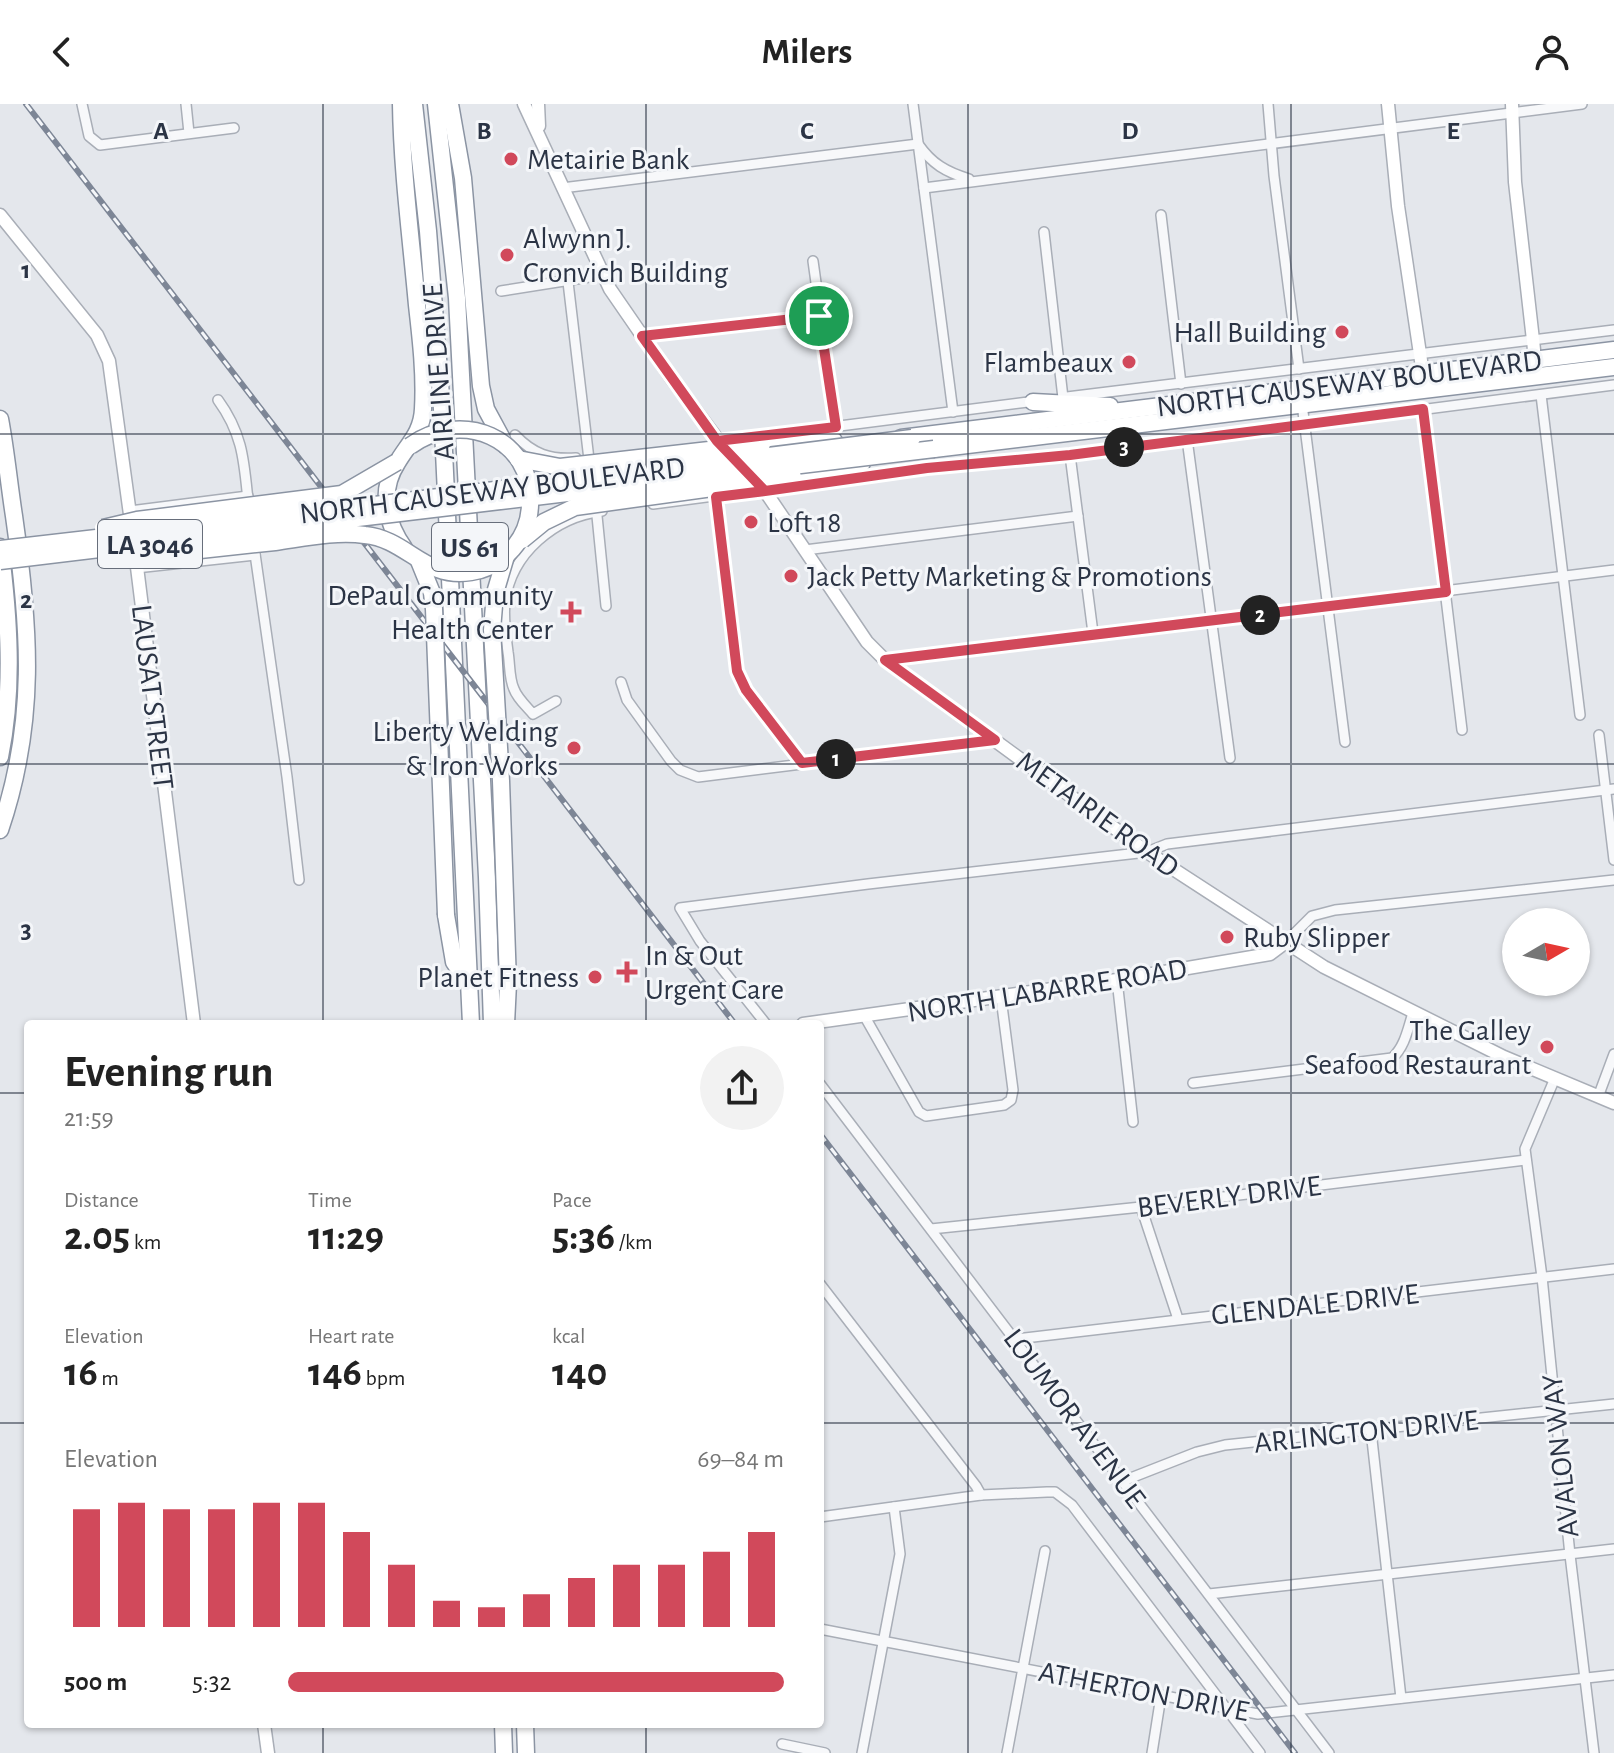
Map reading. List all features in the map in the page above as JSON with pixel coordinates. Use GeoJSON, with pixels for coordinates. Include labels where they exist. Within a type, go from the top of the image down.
{"type":"FeatureCollection","features":[{"type":"Feature","properties":{"kind":"highway"},"geometry":{"type":"LineString","coordinates":[[401,104],[404,168],[422,349],[423,412],[419,433],[397,462],[387,491],[386,506],[395,536],[419,561],[437,570],[468,573],[488,567],[544,522],[575,507],[793,477],[914,444]]}},
{"type":"Feature","properties":{"kind":"highway","name":"AIRLINE DRIVE"},"geometry":{"type":"LineString","coordinates":[[414,104],[442,409],[471,1020]]}},
{"type":"Feature","properties":{"kind":"highway","name":"AIRLINE DRIVE"},"geometry":{"type":"LineString","coordinates":[[436,104],[457,298],[492,1020]]}},
{"type":"Feature","properties":{"kind":"highway"},"geometry":{"type":"LineString","coordinates":[[450,104],[463,178],[481,386],[486,409],[513,446],[531,496],[527,523],[510,551],[495,593],[492,630],[501,781],[508,983],[506,1020]]}},
{"type":"Feature","properties":{"kind":"highway","name":"NORTH CAUSEWAY BOULEVARD"},"geometry":{"type":"LineString","coordinates":[[32,551],[270,518],[1301,397],[1423,374],[1614,350]]}},
{"type":"Feature","properties":{"kind":"highway","name":"NORTH CAUSEWAY BOULEVARD"},"geometry":{"type":"LineString","coordinates":[[933,442],[1132,410],[1448,386],[1614,367]]}},
{"type":"Feature","properties":{"kind":"highway"},"geometry":{"type":"LineString","coordinates":[[1033,402],[1100,404],[1132,410]]}},
{"type":"Feature","properties":{"kind":"highway"},"geometry":{"type":"LineString","coordinates":[[0,419],[24,590],[28,666],[24,729],[14,789],[0,830]]}},
{"type":"Feature","properties":{"kind":"highway"},"geometry":{"type":"LineString","coordinates":[[410,446],[433,433],[458,428],[484,432],[560,467],[762,444],[914,444]]}},
{"type":"Feature","properties":{"kind":"highway","name":"NORTH CAUSEWAY BOULEVARD"},"geometry":{"type":"LineString","coordinates":[[32,551],[271,530],[914,444]]}},
{"type":"Feature","properties":{"kind":"highway"},"geometry":{"type":"LineString","coordinates":[[32,551],[137,520],[342,494],[397,462]]}},
{"type":"Feature","properties":{"kind":"highway"},"geometry":{"type":"LineString","coordinates":[[32,551],[136,557],[341,534],[370,535],[404,548]]}},
{"type":"Feature","properties":{"kind":"highway"},"geometry":{"type":"LineString","coordinates":[[0,547],[5,587],[8,671],[6,727],[0,757]]}},
{"type":"Feature","properties":{"kind":"highway","name":"LA 3046"},"geometry":{"type":"LineString","coordinates":[[0,547],[32,551]]}},
{"type":"Feature","properties":{"kind":"highway","name":"LA 3046"},"geometry":{"type":"LineString","coordinates":[[0,561],[32,551]]}},
{"type":"Feature","properties":{"kind":"highway"},"geometry":{"type":"LineString","coordinates":[[419,561],[432,593],[434,609],[446,915],[454,962],[469,984]]}},
{"type":"Feature","properties":{"kind":"highway"},"geometry":{"type":"LineString","coordinates":[[503,1728],[504,1753]]}},
{"type":"Feature","properties":{"kind":"highway"},"geometry":{"type":"LineString","coordinates":[[525,1728],[526,1753]]}},
{"type":"Feature","properties":{"kind":"main road","name":"METAIRIE ROAD"},"geometry":{"type":"LineString","coordinates":[[524,104],[602,275],[717,441],[765,491],[867,642],[885,660],[1147,852],[1324,967],[1413,1013],[1614,1103]]}},
{"type":"Feature","properties":{"kind":"main road"},"geometry":{"type":"LineString","coordinates":[[538,104],[543,145]]}},
{"type":"Feature","properties":{"kind":"main road"},"geometry":{"type":"LineString","coordinates":[[1388,104],[1398,206],[1423,374],[1435,386],[1448,386]]}},
{"type":"Feature","properties":{"kind":"main road"},"geometry":{"type":"LineString","coordinates":[[1497,381],[1533,367],[1535,360],[1515,182],[1513,108]]}},
{"type":"Feature","properties":{"kind":"main road","name":"LAUSAT STREET"},"geometry":{"type":"LineString","coordinates":[[0,215],[97,335],[109,361],[193,1020]]}},
{"type":"Feature","properties":{"kind":"main road","name":"NORTH LABARRE ROAD"},"geometry":{"type":"LineString","coordinates":[[824,1022],[1001,998],[1270,954],[1286,942]]}},
{"type":"Feature","properties":{"kind":"main road"},"geometry":{"type":"LineString","coordinates":[[265,1728],[268,1753]]}},
{"type":"Feature","properties":{"kind":"street"},"geometry":{"type":"LineString","coordinates":[[82,104],[89,136],[94,143],[106,145],[234,128]]}},
{"type":"Feature","properties":{"kind":"street"},"geometry":{"type":"LineString","coordinates":[[186,104],[189,133]]}},
{"type":"Feature","properties":{"kind":"street"},"geometry":{"type":"LineString","coordinates":[[913,104],[953,412]]}},
{"type":"Feature","properties":{"kind":"street"},"geometry":{"type":"LineString","coordinates":[[1268,104],[1299,369]]}},
{"type":"Feature","properties":{"kind":"street"},"geometry":{"type":"LineString","coordinates":[[924,188],[1390,128],[1513,108],[1582,104]]}},
{"type":"Feature","properties":{"kind":"street"},"geometry":{"type":"LineString","coordinates":[[562,188],[918,144]]}},
{"type":"Feature","properties":{"kind":"street"},"geometry":{"type":"LineString","coordinates":[[918,144],[929,161],[946,172],[972,181]]}},
{"type":"Feature","properties":{"kind":"street"},"geometry":{"type":"LineString","coordinates":[[1161,215],[1181,384]]}},
{"type":"Feature","properties":{"kind":"street"},"geometry":{"type":"LineString","coordinates":[[1044,232],[1063,398]]}},
{"type":"Feature","properties":{"kind":"street"},"geometry":{"type":"LineString","coordinates":[[813,261],[836,427]]}},
{"type":"Feature","properties":{"kind":"street"},"geometry":{"type":"LineString","coordinates":[[501,291],[602,275]]}},
{"type":"Feature","properties":{"kind":"street"},"geometry":{"type":"LineString","coordinates":[[568,282],[606,606]]}},
{"type":"Feature","properties":{"kind":"street"},"geometry":{"type":"LineString","coordinates":[[642,336],[819,316]]}},
{"type":"Feature","properties":{"kind":"street","name":"NORTH CAUSEWAY BOULEVARD"},"geometry":{"type":"LineString","coordinates":[[513,446],[549,457],[588,457],[1614,330]]}},
{"type":"Feature","properties":{"kind":"street","name":"NORTH CAUSEWAY BOULEVARD"},"geometry":{"type":"LineString","coordinates":[[556,701],[533,714],[514,689],[505,630],[505,602],[517,565],[530,547],[557,526],[596,511],[927,468],[1070,455],[1614,385]]}},
{"type":"Feature","properties":{"kind":"street"},"geometry":{"type":"LineString","coordinates":[[1541,395],[1580,715]]}},
{"type":"Feature","properties":{"kind":"street"},"geometry":{"type":"LineString","coordinates":[[1301,397],[1345,742]]}},
{"type":"Feature","properties":{"kind":"street"},"geometry":{"type":"LineString","coordinates":[[218,400],[233,420],[239,441],[299,880]]}},
{"type":"Feature","properties":{"kind":"street"},"geometry":{"type":"LineString","coordinates":[[1423,409],[1462,730]]}},
{"type":"Feature","properties":{"kind":"street"},"geometry":{"type":"LineString","coordinates":[[1187,439],[1230,758]]}},
{"type":"Feature","properties":{"kind":"street"},"geometry":{"type":"LineString","coordinates":[[1070,455],[1093,633]]}},
{"type":"Feature","properties":{"kind":"street"},"geometry":{"type":"LineString","coordinates":[[130,511],[248,496]]}},
{"type":"Feature","properties":{"kind":"street"},"geometry":{"type":"LineString","coordinates":[[716,497],[737,671],[746,690],[802,763]]}},
{"type":"Feature","properties":{"kind":"street"},"geometry":{"type":"LineString","coordinates":[[805,550],[1078,516]]}},
{"type":"Feature","properties":{"kind":"street"},"geometry":{"type":"LineString","coordinates":[[136,568],[255,555]]}},
{"type":"Feature","properties":{"kind":"street"},"geometry":{"type":"LineString","coordinates":[[885,660],[1614,570]]}},
{"type":"Feature","properties":{"kind":"street"},"geometry":{"type":"LineString","coordinates":[[621,682],[627,700],[671,761],[680,770],[698,777],[995,740]]}},
{"type":"Feature","properties":{"kind":"street"},"geometry":{"type":"LineString","coordinates":[[1599,735],[1609,789],[1614,860]]}},
{"type":"Feature","properties":{"kind":"street"},"geometry":{"type":"LineString","coordinates":[[763,1020],[700,941],[680,908],[1147,852],[1167,844],[1609,789]]}},
{"type":"Feature","properties":{"kind":"street"},"geometry":{"type":"LineString","coordinates":[[1286,942],[1312,916],[1335,910],[1614,880]]}},
{"type":"Feature","properties":{"kind":"street"},"geometry":{"type":"LineString","coordinates":[[1117,980],[1133,1122]]}},
{"type":"Feature","properties":{"kind":"street"},"geometry":{"type":"LineString","coordinates":[[865,1017],[919,1112],[926,1116],[1004,1105],[1011,1100],[1013,1090],[1001,998]]}},
{"type":"Feature","properties":{"kind":"street"},"geometry":{"type":"LineString","coordinates":[[1193,1083],[1392,1058],[1405,1039],[1413,1013]]}},
{"type":"Feature","properties":{"kind":"street"},"geometry":{"type":"LineString","coordinates":[[1598,1097],[1614,1054]]}},
{"type":"Feature","properties":{"kind":"street"},"geometry":{"type":"LineString","coordinates":[[1526,1160],[1526,1143],[1555,1078]]}},
{"type":"Feature","properties":{"kind":"street","name":"LOUMOR AVENUE"},"geometry":{"type":"LineString","coordinates":[[824,1089],[1329,1753]]}},
{"type":"Feature","properties":{"kind":"street","name":"BEVERLY DRIVE"},"geometry":{"type":"LineString","coordinates":[[931,1229],[1526,1160]]}},
{"type":"Feature","properties":{"kind":"street","name":"AVALON WAY"},"geometry":{"type":"LineString","coordinates":[[1526,1160],[1542,1277],[1594,1753]]}},
{"type":"Feature","properties":{"kind":"street"},"geometry":{"type":"LineString","coordinates":[[1141,1207],[1178,1319]]}},
{"type":"Feature","properties":{"kind":"street","name":"GLENDALE DRIVE"},"geometry":{"type":"LineString","coordinates":[[1016,1339],[1614,1269]]}},
{"type":"Feature","properties":{"kind":"street"},"geometry":{"type":"LineString","coordinates":[[824,1289],[981,1495],[824,1516]]}},
{"type":"Feature","properties":{"kind":"street","name":"ARLINGTON DRIVE"},"geometry":{"type":"LineString","coordinates":[[1123,1481],[1212,1448],[1614,1404]]}},
{"type":"Feature","properties":{"kind":"street"},"geometry":{"type":"LineString","coordinates":[[1371,1431],[1401,1698]]}},
{"type":"Feature","properties":{"kind":"street","name":"LOUMOR AVENUE"},"geometry":{"type":"LineString","coordinates":[[981,1495],[1055,1492],[1072,1505],[1260,1753]]}},
{"type":"Feature","properties":{"kind":"street"},"geometry":{"type":"LineString","coordinates":[[862,1753],[900,1554],[894,1507]]}},
{"type":"Feature","properties":{"kind":"street"},"geometry":{"type":"LineString","coordinates":[[1209,1594],[1614,1549]]}},
{"type":"Feature","properties":{"kind":"street"},"geometry":{"type":"LineString","coordinates":[[1007,1753],[1045,1551]]}},
{"type":"Feature","properties":{"kind":"street","name":"ATHERTON DRIVE"},"geometry":{"type":"LineString","coordinates":[[824,1630],[1258,1714],[1614,1675]]}},
{"type":"Feature","properties":{"kind":"street"},"geometry":{"type":"LineString","coordinates":[[1152,1753],[1161,1696]]}},
{"type":"Feature","properties":{"kind":"street"},"geometry":{"type":"LineString","coordinates":[[782,1744],[825,1753]]}},
{"type":"Feature","properties":{"kind":"railway"},"geometry":{"type":"LineString","coordinates":[[26,104],[732,1020]]}},
{"type":"Feature","properties":{"kind":"railway"},"geometry":{"type":"LineString","coordinates":[[824,1139],[1295,1753]]}},
{"type":"Feature","properties":{"kind":"place","name":"Metairie Bank"},"geometry":{"type":"Point","coordinates":[511,159]}},
{"type":"Feature","properties":{"kind":"place","name":"Alwynn J. Cronvich Building"},"geometry":{"type":"Point","coordinates":[507,255]}},
{"type":"Feature","properties":{"kind":"place","name":"Hall Building"},"geometry":{"type":"Point","coordinates":[1342,332]}},
{"type":"Feature","properties":{"kind":"place","name":"Flambeaux"},"geometry":{"type":"Point","coordinates":[1129,362]}},
{"type":"Feature","properties":{"kind":"place","name":"Loft 18"},"geometry":{"type":"Point","coordinates":[751,522]}},
{"type":"Feature","properties":{"kind":"place","name":"Jack Petty Marketing & Promotions"},"geometry":{"type":"Point","coordinates":[791,576]}},
{"type":"Feature","properties":{"kind":"place","name":"DePaul Community Health Center"},"geometry":{"type":"Point","coordinates":[571,612]}},
{"type":"Feature","properties":{"kind":"place","name":"Liberty Welding & Iron Works"},"geometry":{"type":"Point","coordinates":[574,748]}},
{"type":"Feature","properties":{"kind":"place","name":"Ruby Slipper"},"geometry":{"type":"Point","coordinates":[1227,937]}},
{"type":"Feature","properties":{"kind":"place","name":"In & Out Urgent Care"},"geometry":{"type":"Point","coordinates":[627,972]}},
{"type":"Feature","properties":{"kind":"place","name":"Planet Fitness"},"geometry":{"type":"Point","coordinates":[595,977]}},
{"type":"Feature","properties":{"kind":"place","name":"The Galley Seafood Restaurant"},"geometry":{"type":"Point","coordinates":[1547,1047]}},
{"type":"Feature","properties":{"kind":"route"},"geometry":{"type":"LineString","coordinates":[[819,316],[642,336],[717,441],[765,491],[927,468],[1070,455],[1423,409],[1446,592],[885,660],[995,740],[802,763],[746,690],[737,671],[716,497],[765,491],[717,441],[836,427],[819,316]]}}]}
